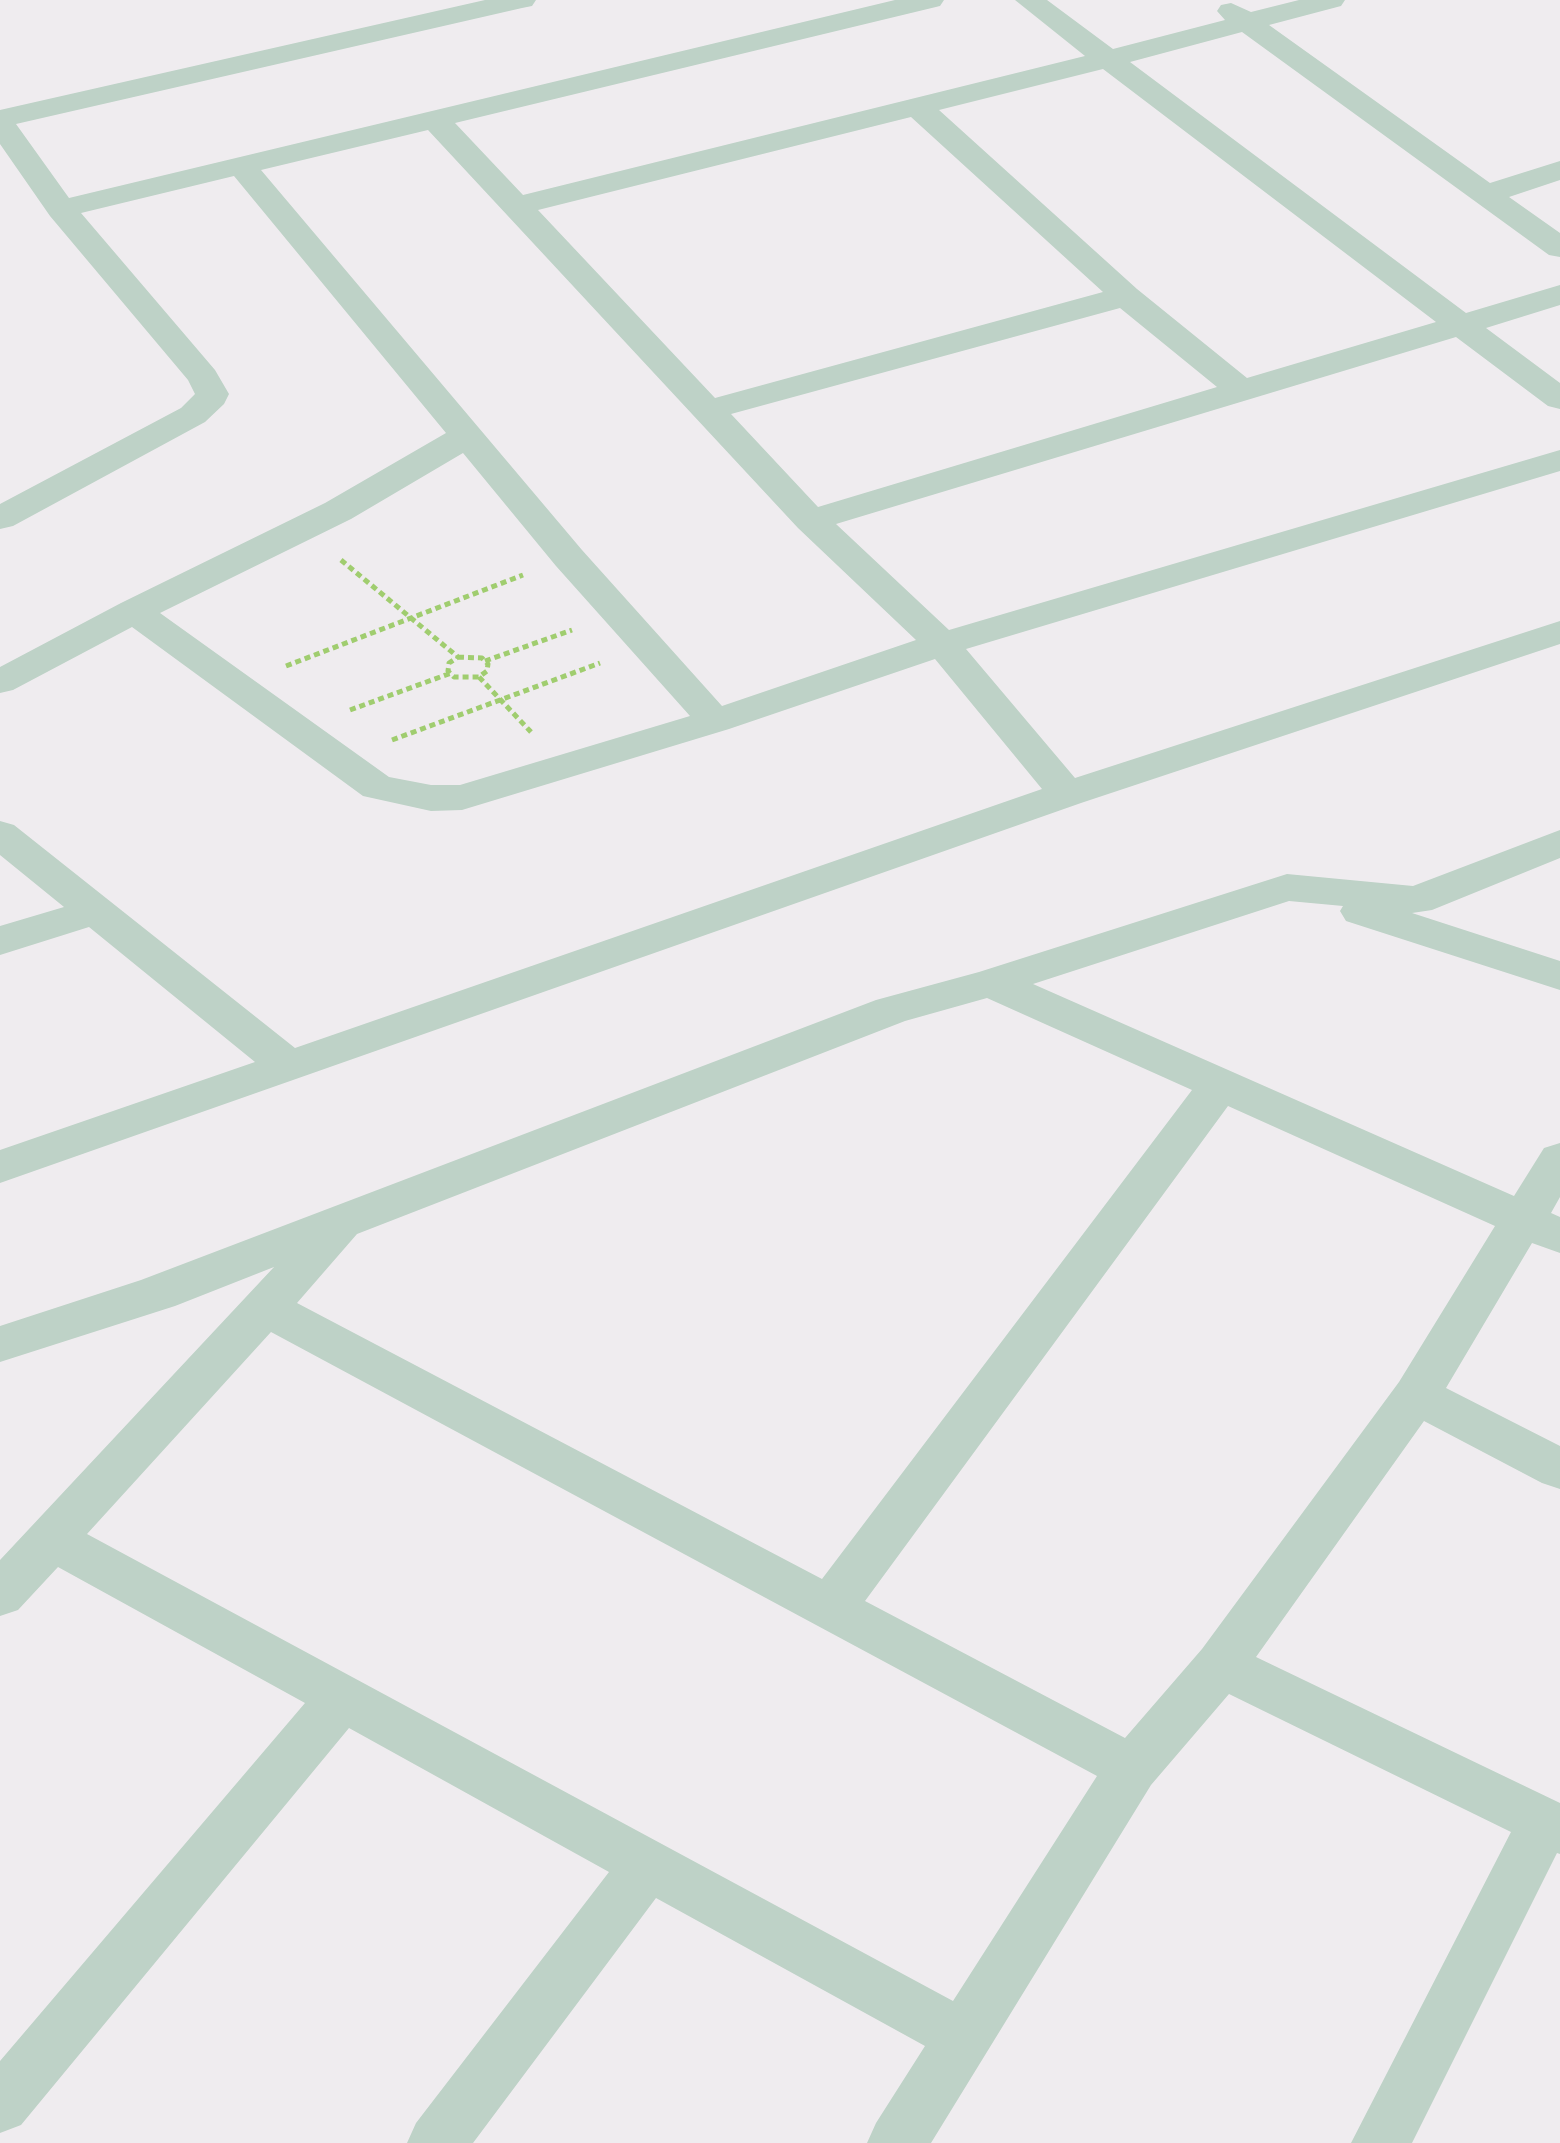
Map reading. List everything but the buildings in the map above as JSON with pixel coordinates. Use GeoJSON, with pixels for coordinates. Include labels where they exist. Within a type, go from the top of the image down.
{"type":"FeatureCollection","features":[{"type":"Feature","properties":{"kind":"street"},"geometry":{"type":"LineString","coordinates":[[0,518],[193,415],[207,404],[212,394],[203,377],[61,209],[0,121],[522,0]]}},
{"type":"Feature","properties":{"kind":"street"},"geometry":{"type":"LineString","coordinates":[[796,0],[833,24]]}},
{"type":"Feature","properties":{"kind":"street"},"geometry":{"type":"LineString","coordinates":[[61,209],[930,0]]}},
{"type":"Feature","properties":{"kind":"street"},"geometry":{"type":"LineString","coordinates":[[1029,0],[1560,399]]}},
{"type":"Feature","properties":{"kind":"street"},"geometry":{"type":"LineString","coordinates":[[1215,0],[1560,248]]}},
{"type":"Feature","properties":{"kind":"street"},"geometry":{"type":"LineString","coordinates":[[517,206],[1108,59],[1331,0]]}},
{"type":"Feature","properties":{"kind":"street"},"geometry":{"type":"LineString","coordinates":[[918,107],[1126,296],[1241,390]]}},
{"type":"Feature","properties":{"kind":"street"},"geometry":{"type":"LineString","coordinates":[[434,118],[811,520],[942,644],[1067,794]]}},
{"type":"Feature","properties":{"kind":"street"},"geometry":{"type":"LineString","coordinates":[[240,164],[569,558],[715,721]]}},
{"type":"Feature","properties":{"kind":"street"},"geometry":{"type":"LineString","coordinates":[[1487,194],[1560,170]]}},
{"type":"Feature","properties":{"kind":"street"},"geometry":{"type":"LineString","coordinates":[[811,520],[1560,295]]}},
{"type":"Feature","properties":{"kind":"street"},"geometry":{"type":"LineString","coordinates":[[708,410],[1126,296]]}},
{"type":"Feature","properties":{"kind":"street"},"geometry":{"type":"LineString","coordinates":[[0,682],[134,611],[338,511],[466,436]]}},
{"type":"Feature","properties":{"kind":"street"},"geometry":{"type":"LineString","coordinates":[[134,611],[377,787],[431,798],[462,797],[715,721],[942,644],[1560,460]]}},
{"type":"Feature","properties":{"kind":"street"},"geometry":{"type":"LineString","coordinates":[[0,1167],[1067,794],[1560,632]]}},
{"type":"Feature","properties":{"kind":"street"},"geometry":{"type":"LineString","coordinates":[[0,834],[289,1066]]}},
{"type":"Feature","properties":{"kind":"street"},"geometry":{"type":"LineString","coordinates":[[0,1344],[158,1293],[891,1010],[991,983],[1287,887],[1417,900],[1560,843]]}},
{"type":"Feature","properties":{"kind":"street"},"geometry":{"type":"LineString","coordinates":[[1287,887],[1560,976]]}},
{"type":"Feature","properties":{"kind":"street"},"geometry":{"type":"LineString","coordinates":[[0,941],[95,911]]}},
{"type":"Feature","properties":{"kind":"street"},"geometry":{"type":"LineString","coordinates":[[991,983],[1540,1227]]}},
{"type":"Feature","properties":{"kind":"street"},"geometry":{"type":"LineString","coordinates":[[830,1608],[1220,1085]]}},
{"type":"Feature","properties":{"kind":"street"},"geometry":{"type":"LineString","coordinates":[[897,2143],[961,2036],[1132,1768],[1221,1665],[1540,1227],[1560,1159]]}},
{"type":"Feature","properties":{"kind":"street"},"geometry":{"type":"LineString","coordinates":[[0,1595],[344,1221]]}},
{"type":"Feature","properties":{"kind":"street"},"geometry":{"type":"LineString","coordinates":[[265,1307],[1132,1768]]}},
{"type":"Feature","properties":{"kind":"street"},"geometry":{"type":"LineString","coordinates":[[1416,1395],[1560,1469]]}},
{"type":"Feature","properties":{"kind":"street"},"geometry":{"type":"LineString","coordinates":[[52,1539],[961,2036]]}},
{"type":"Feature","properties":{"kind":"street"},"geometry":{"type":"LineString","coordinates":[[1221,1665],[1552,1826],[1381,2143]]}},
{"type":"Feature","properties":{"kind":"street"},"geometry":{"type":"LineString","coordinates":[[0,2105],[342,1698]]}},
{"type":"Feature","properties":{"kind":"street"},"geometry":{"type":"LineString","coordinates":[[437,2143],[648,1865]]}},
{"type":"Feature","properties":{"kind":"path"},"geometry":{"type":"LineString","coordinates":[[338,557],[458,657]]}},
{"type":"Feature","properties":{"kind":"path"},"geometry":{"type":"LineString","coordinates":[[235,685],[569,558]]}},
{"type":"Feature","properties":{"kind":"path"},"geometry":{"type":"LineString","coordinates":[[485,661],[487,671],[479,677],[466,679],[448,671],[449,663],[458,657],[470,655],[485,661],[618,614]]}},
{"type":"Feature","properties":{"kind":"path"},"geometry":{"type":"LineString","coordinates":[[339,762],[646,646]]}},
{"type":"Feature","properties":{"kind":"path"},"geometry":{"type":"LineString","coordinates":[[296,730],[451,673]]}},
{"type":"Feature","properties":{"kind":"path"},"geometry":{"type":"LineString","coordinates":[[479,677],[566,766]]}}]}
